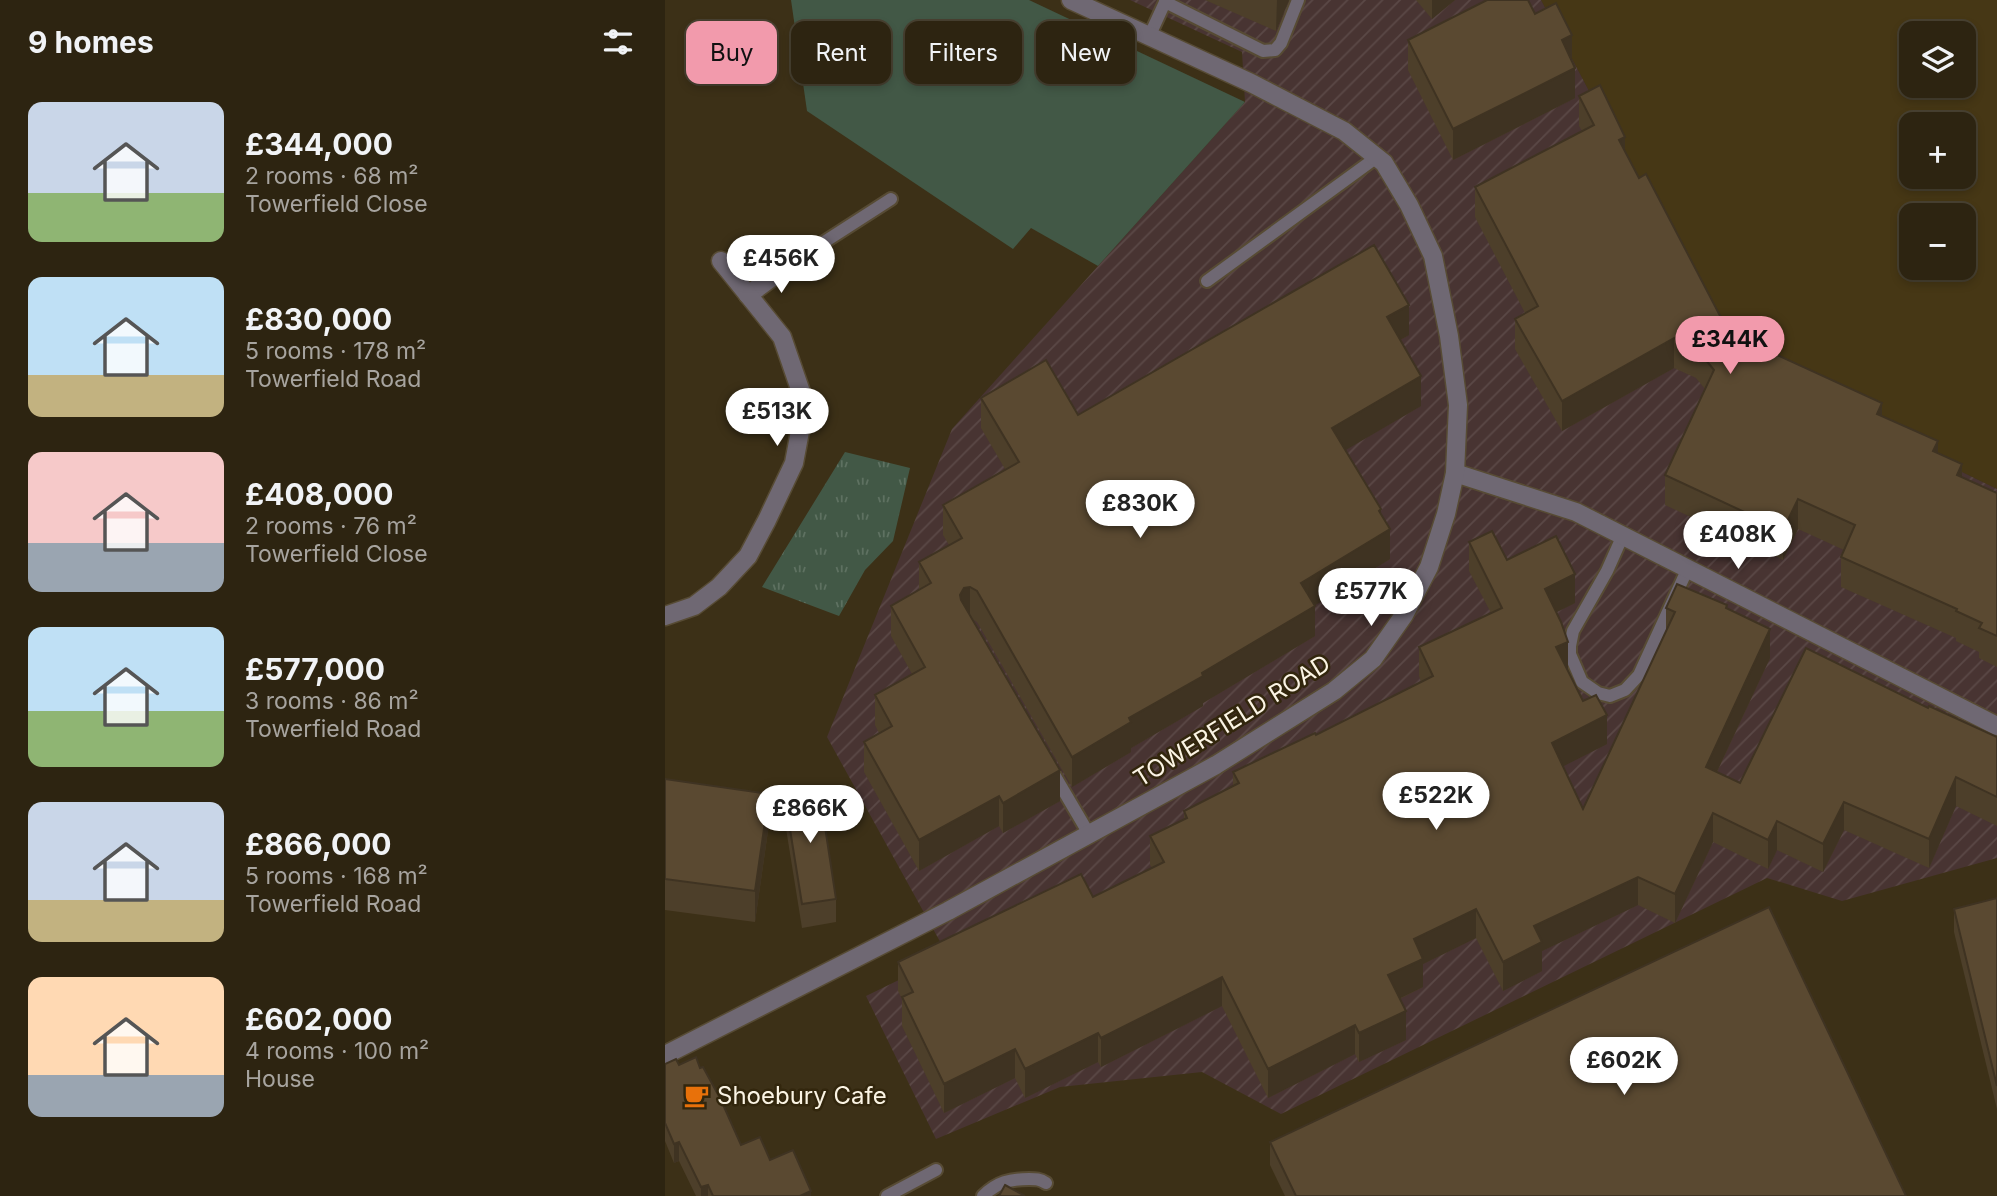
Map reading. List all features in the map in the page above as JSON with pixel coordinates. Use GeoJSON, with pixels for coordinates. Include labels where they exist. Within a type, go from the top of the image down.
{"type":"FeatureCollection","features":[{"type":"Feature","properties":{"kind":"street","name":"TOWERFIELD ROAD"},"geometry":{"type":"LineString","coordinates":[[665,1055],[948,911],[1228,758],[1334,691],[1373,659],[1404,615],[1429,567],[1446,514],[1455,473],[1458,405],[1449,336],[1433,256],[1409,205],[1384,163],[1344,131],[1251,83],[1071,0]]}},
{"type":"Feature","properties":{"kind":"street"},"geometry":{"type":"LineString","coordinates":[[665,616],[694,606],[719,587],[748,556],[794,463],[800,431],[801,392],[782,337],[721,261]]}},
{"type":"Feature","properties":{"kind":"street"},"geometry":{"type":"LineString","coordinates":[[748,295],[790,264]]}},
{"type":"Feature","properties":{"kind":"street"},"geometry":{"type":"LineString","coordinates":[[1455,473],[1576,512],[1997,726]]}},
{"type":"Feature","properties":{"kind":"lane"},"geometry":{"type":"LineString","coordinates":[[1149,37],[1165,1],[1262,51],[1275,50],[1281,43],[1299,0]]}},
{"type":"Feature","properties":{"kind":"lane"},"geometry":{"type":"LineString","coordinates":[[1207,281],[1377,157]]}},
{"type":"Feature","properties":{"kind":"lane"},"geometry":{"type":"LineString","coordinates":[[790,264],[891,199]]}},
{"type":"Feature","properties":{"kind":"lane"},"geometry":{"type":"LineString","coordinates":[[1623,536],[1607,571],[1573,631],[1570,646],[1570,654],[1582,682],[1598,693],[1611,696],[1625,690],[1639,675],[1688,568]]}},
{"type":"Feature","properties":{"kind":"lane"},"geometry":{"type":"LineString","coordinates":[[1049,765],[1089,834]]}},
{"type":"Feature","properties":{"kind":"lane"},"geometry":{"type":"LineString","coordinates":[[887,1196],[936,1170]]}},
{"type":"Feature","properties":{"kind":"lane"},"geometry":{"type":"LineString","coordinates":[[983,1196],[992,1187],[1011,1179],[1041,1179],[1046,1182]]}},
{"type":"Feature","properties":{"kind":"shaded area"},"geometry":{"type":"Polygon","coordinates":[[[1130,0],[1541,0],[1731,360],[1997,489],[1997,858],[1842,901],[1767,878],[1281,1114],[1202,1072],[1060,1087],[936,1139],[866,996],[948,956],[827,737],[952,429],[1245,102],[1242,52],[1130,0]]]}},
{"type":"Feature","properties":{"kind":"shaded area"},"geometry":{"type":"Polygon","coordinates":[[[1541,0],[1997,0],[1997,489],[1731,360],[1541,0]]]}},
{"type":"Feature","properties":{"kind":"green space"},"geometry":{"type":"Polygon","coordinates":[[[791,0],[1029,0],[1073,21],[1036,21],[1036,84],[1135,84],[1135,50],[1245,102],[1098,266],[1031,228],[1013,249],[807,111],[803,84],[891,84],[891,21],[794,21],[791,0]]]}},
{"type":"Feature","properties":{"kind":"green space"},"geometry":{"type":"Polygon","coordinates":[[[845,452],[910,468],[893,541],[865,570],[839,616],[762,587],[845,452]]]}},
{"type":"Feature","properties":{"kind":"building"},"geometry":{"type":"Polygon","coordinates":[[[1487,0],[1528,0],[1535,14],[1556,3],[1572,35],[1562,40],[1575,68],[1453,129],[1408,40],[1487,0]]]}},
{"type":"Feature","properties":{"kind":"building"},"geometry":{"type":"Polygon","coordinates":[[[1600,85],[1625,137],[1619,140],[1639,178],[1646,174],[1729,333],[1882,403],[1877,414],[1938,441],[1933,451],[1962,464],[1957,475],[1997,493],[1997,636],[1979,628],[1982,623],[1956,611],[1957,609],[1841,557],[1855,525],[1798,499],[1783,530],[1665,475],[1714,370],[1696,348],[1674,338],[1562,401],[1515,319],[1538,306],[1475,187],[1594,125],[1579,96],[1600,85]]]}},
{"type":"Feature","properties":{"kind":"building"},"geometry":{"type":"Polygon","coordinates":[[[1374,245],[1409,305],[1387,317],[1421,376],[1332,428],[1381,509],[1379,511],[1390,529],[1301,583],[1315,606],[1202,673],[1203,676],[1129,718],[1131,722],[1072,757],[977,591],[970,587],[964,588],[960,595],[961,600],[1060,770],[1003,803],[999,796],[919,840],[864,742],[892,726],[875,695],[925,667],[891,606],[931,583],[919,562],[962,538],[943,505],[1019,462],[981,398],[1046,360],[1078,415],[1374,245]]]}},
{"type":"Feature","properties":{"kind":"building"},"geometry":{"type":"Polygon","coordinates":[[[1492,531],[1507,560],[1556,536],[1575,574],[1545,589],[1568,642],[1556,647],[1583,701],[1596,695],[1607,715],[1552,743],[1583,809],[1675,612],[1666,608],[1677,584],[1727,605],[1726,608],[1770,629],[1706,767],[1740,783],[1806,648],[1928,708],[1929,706],[1997,737],[1997,797],[1956,777],[1929,839],[1844,802],[1823,844],[1777,821],[1768,840],[1713,813],[1675,894],[1638,877],[1534,926],[1542,942],[1503,962],[1476,909],[1414,939],[1423,959],[1388,975],[1406,1011],[1359,1033],[1355,1025],[1268,1069],[1222,977],[1101,1038],[1098,1033],[1025,1069],[1015,1049],[944,1084],[902,997],[913,992],[898,962],[1081,874],[1093,897],[1164,862],[1150,836],[1187,818],[1184,811],[1239,783],[1233,772],[1315,733],[1316,735],[1433,676],[1419,647],[1502,608],[1469,542],[1492,531]]]}},
{"type":"Feature","properties":{"kind":"building"},"geometry":{"type":"Polygon","coordinates":[[[665,779],[769,794],[755,891],[665,879],[665,779]]]}},
{"type":"Feature","properties":{"kind":"building"},"geometry":{"type":"Polygon","coordinates":[[[819,787],[836,899],[802,904],[784,792],[819,787]]]}},
{"type":"Feature","properties":{"kind":"building"},"geometry":{"type":"Polygon","coordinates":[[[1997,898],[1997,1086],[1954,909],[1997,898]]]}},
{"type":"Feature","properties":{"kind":"building"},"geometry":{"type":"Polygon","coordinates":[[[1769,907],[1906,1196],[1296,1196],[1270,1142],[1769,907]]]}},
{"type":"Feature","properties":{"kind":"building"},"geometry":{"type":"Polygon","coordinates":[[[696,1057],[721,1100],[741,1145],[760,1137],[770,1160],[793,1150],[811,1191],[800,1196],[713,1196],[708,1185],[701,1187],[679,1142],[674,1144],[665,1123],[665,1064],[676,1059],[679,1065],[696,1057]]]}},
{"type":"Feature","properties":{"kind":"building"},"geometry":{"type":"Polygon","coordinates":[[[1005,1185],[1025,1196],[999,1196],[1005,1185]]]}},
{"type":"Feature","properties":{"kind":"place","name":"Shoebury Cafe"},"geometry":{"type":"Point","coordinates":[697,1096]}}]}
